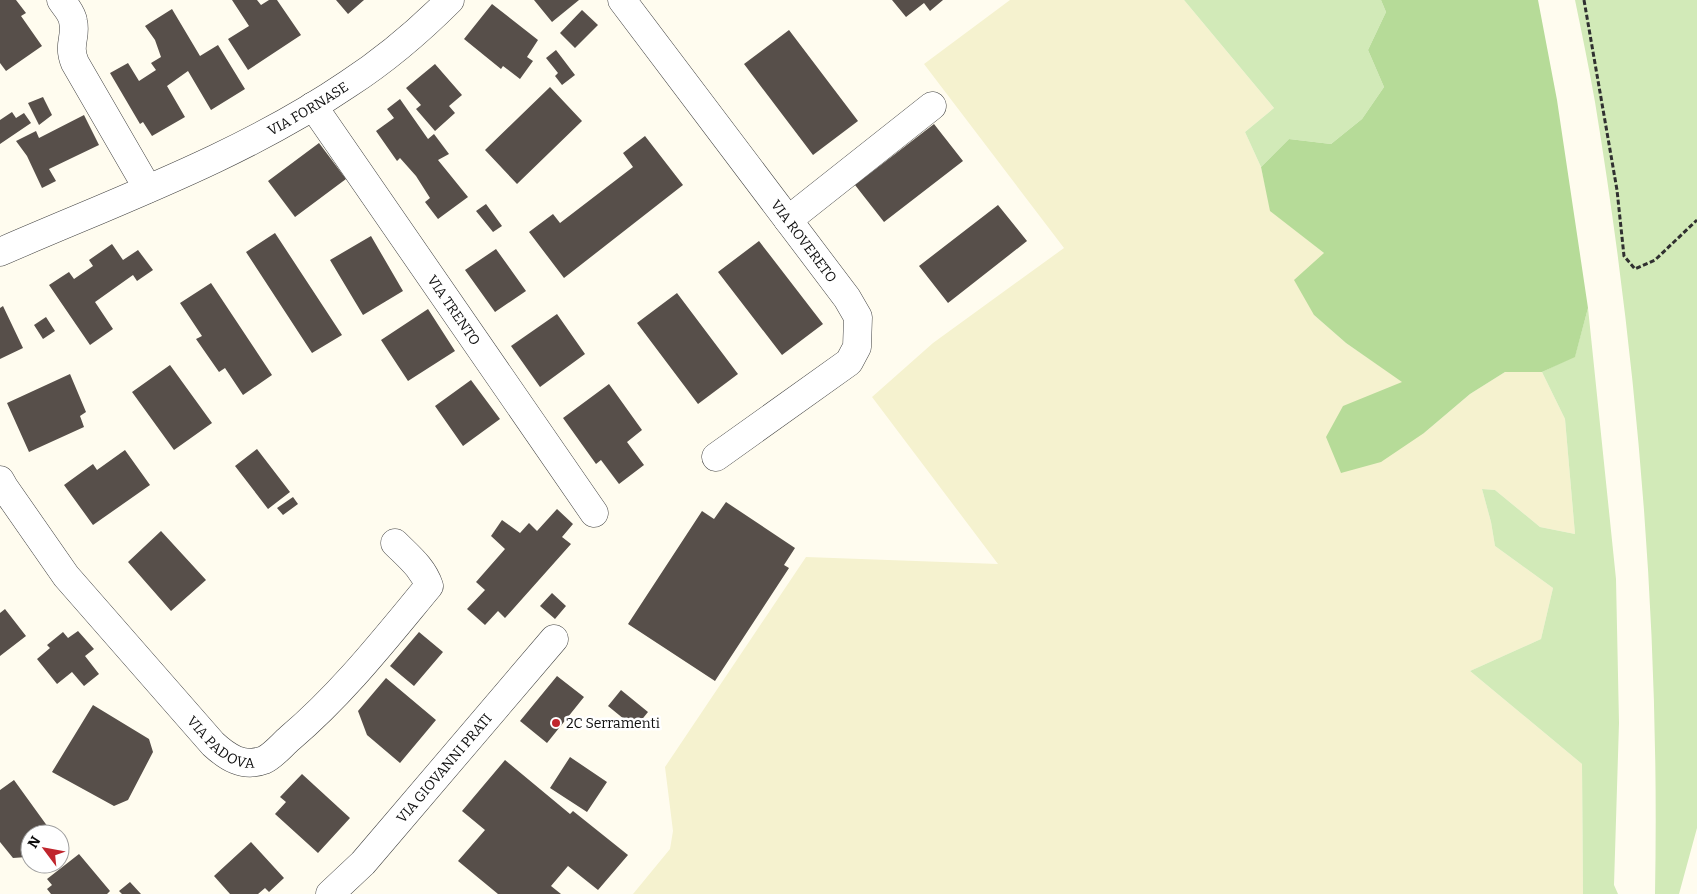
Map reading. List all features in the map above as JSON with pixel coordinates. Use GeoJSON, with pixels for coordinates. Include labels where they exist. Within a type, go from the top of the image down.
{"type":"FeatureCollection","features":[{"type":"Feature","properties":{"kind":"street"},"geometry":{"type":"LineString","coordinates":[[61,0],[73,18],[74,30],[71,49],[75,63],[147,190]]}},
{"type":"Feature","properties":{"kind":"street","name":"VIA FORNASE"},"geometry":{"type":"LineString","coordinates":[[0,252],[147,190],[228,153],[313,106],[348,85],[386,58],[422,28],[450,0]]}},
{"type":"Feature","properties":{"kind":"street","name":"VIA ROVERETO"},"geometry":{"type":"LineString","coordinates":[[622,0],[847,298],[858,317],[857,347],[849,362],[716,457]]}},
{"type":"Feature","properties":{"kind":"street","name":"VIA TRENTO"},"geometry":{"type":"LineString","coordinates":[[313,106],[594,513]]}},
{"type":"Feature","properties":{"kind":"street"},"geometry":{"type":"LineString","coordinates":[[788,220],[932,106]]}},
{"type":"Feature","properties":{"kind":"street","name":"VIA PADOVA"},"geometry":{"type":"LineString","coordinates":[[0,480],[66,576],[213,744],[225,755],[238,762],[265,760],[315,717],[349,682],[429,586],[426,576],[420,567],[395,544]]}},
{"type":"Feature","properties":{"kind":"street","name":"VIA GIOVANNI PRATI"},"geometry":{"type":"LineString","coordinates":[[330,894],[363,863],[554,640]]}},
{"type":"Feature","properties":{"kind":"path"},"geometry":{"type":"LineString","coordinates":[[1584,0],[1617,190],[1624,256],[1636,269],[1655,260],[1697,220]]}},
{"type":"Feature","properties":{"kind":"shaded area"},"geometry":{"type":"Polygon","coordinates":[[[1010,0],[1184,0],[1274,108],[1245,132],[1261,167],[1271,211],[1324,253],[1314,315],[1346,343],[1403,382],[1424,433],[1470,394],[1505,372],[1542,372],[1565,419],[1575,534],[1540,527],[1495,490],[1482,489],[1495,546],[1553,588],[1541,639],[1470,671],[1582,764],[1583,894],[633,894],[670,849],[673,831],[665,767],[806,557],[998,564],[872,397],[933,343],[1064,248],[924,64],[1010,0]]]}},
{"type":"Feature","properties":{"kind":"green space"},"geometry":{"type":"Polygon","coordinates":[[[1184,0],[1381,0],[1386,12],[1368,50],[1384,87],[1362,119],[1331,144],[1289,139],[1261,167],[1245,132],[1274,108],[1184,0]]]}},
{"type":"Feature","properties":{"kind":"green space"},"geometry":{"type":"Polygon","coordinates":[[[1381,0],[1538,0],[1557,100],[1588,308],[1575,357],[1542,372],[1505,372],[1470,394],[1424,433],[1381,462],[1341,473],[1326,437],[1343,406],[1402,382],[1346,343],[1314,315],[1294,280],[1324,253],[1270,211],[1261,167],[1289,139],[1331,144],[1362,119],[1384,87],[1368,50],[1386,12],[1381,0]]]}},
{"type":"Feature","properties":{"kind":"green space"},"geometry":{"type":"Polygon","coordinates":[[[1575,0],[1697,0],[1697,828],[1679,894],[1655,894],[1654,695],[1643,497],[1623,299],[1610,200],[1595,102],[1575,0]]]}},
{"type":"Feature","properties":{"kind":"green space"},"geometry":{"type":"Polygon","coordinates":[[[1588,308],[1616,579],[1619,723],[1614,885],[1618,894],[1583,894],[1582,764],[1470,671],[1541,639],[1553,588],[1495,546],[1482,489],[1495,490],[1540,527],[1575,534],[1565,419],[1542,372],[1575,356],[1588,308]]]}},
{"type":"Feature","properties":{"kind":"building"},"geometry":{"type":"Polygon","coordinates":[[[0,0],[16,0],[26,13],[21,16],[42,46],[6,71],[0,63],[0,0]]]}},
{"type":"Feature","properties":{"kind":"building"},"geometry":{"type":"Polygon","coordinates":[[[232,0],[257,0],[261,5],[269,0],[277,0],[301,35],[248,70],[228,39],[249,26],[232,0]]]}},
{"type":"Feature","properties":{"kind":"building"},"geometry":{"type":"Polygon","coordinates":[[[336,0],[364,0],[348,14],[336,0]]]}},
{"type":"Feature","properties":{"kind":"building"},"geometry":{"type":"Polygon","coordinates":[[[534,0],[579,0],[552,22],[534,0]]]}},
{"type":"Feature","properties":{"kind":"building"},"geometry":{"type":"Polygon","coordinates":[[[892,0],[943,0],[930,11],[924,3],[906,17],[892,0]]]}},
{"type":"Feature","properties":{"kind":"building"},"geometry":{"type":"Polygon","coordinates":[[[492,4],[538,40],[527,57],[533,61],[520,79],[503,66],[501,69],[464,39],[492,4]]]}},
{"type":"Feature","properties":{"kind":"building"},"geometry":{"type":"Polygon","coordinates":[[[172,9],[200,56],[218,45],[245,89],[211,110],[188,71],[167,86],[185,117],[152,136],[143,122],[140,124],[110,73],[128,63],[139,81],[156,70],[151,63],[161,57],[155,40],[145,26],[172,9]]]}},
{"type":"Feature","properties":{"kind":"building"},"geometry":{"type":"Polygon","coordinates":[[[582,10],[598,25],[575,48],[560,33],[582,10]]]}},
{"type":"Feature","properties":{"kind":"building"},"geometry":{"type":"Polygon","coordinates":[[[789,30],[858,121],[813,155],[744,64],[789,30]]]}},
{"type":"Feature","properties":{"kind":"building"},"geometry":{"type":"Polygon","coordinates":[[[556,50],[575,75],[562,85],[555,76],[558,73],[546,58],[556,50]]]}},
{"type":"Feature","properties":{"kind":"building"},"geometry":{"type":"Polygon","coordinates":[[[435,64],[462,95],[449,106],[455,113],[435,131],[416,109],[421,105],[406,88],[435,64]]]}},
{"type":"Feature","properties":{"kind":"building"},"geometry":{"type":"Polygon","coordinates":[[[550,87],[582,121],[517,184],[485,150],[550,87]]]}},
{"type":"Feature","properties":{"kind":"building"},"geometry":{"type":"Polygon","coordinates":[[[43,97],[52,115],[39,125],[28,103],[43,97]]]}},
{"type":"Feature","properties":{"kind":"building"},"geometry":{"type":"Polygon","coordinates":[[[400,99],[428,139],[434,134],[449,154],[438,160],[468,197],[438,219],[425,202],[430,198],[416,176],[400,158],[397,161],[376,131],[394,118],[387,109],[400,99]]]}},
{"type":"Feature","properties":{"kind":"building"},"geometry":{"type":"Polygon","coordinates":[[[12,112],[16,118],[24,113],[31,123],[0,144],[0,120],[12,112]]]}},
{"type":"Feature","properties":{"kind":"building"},"geometry":{"type":"Polygon","coordinates":[[[84,115],[99,145],[49,169],[56,181],[42,188],[27,156],[16,141],[36,131],[39,138],[84,115]]]}},
{"type":"Feature","properties":{"kind":"building"},"geometry":{"type":"Polygon","coordinates":[[[934,124],[963,161],[884,222],[855,185],[934,124]]]}},
{"type":"Feature","properties":{"kind":"building"},"geometry":{"type":"Polygon","coordinates":[[[645,136],[683,185],[564,278],[529,232],[553,214],[560,223],[633,167],[623,153],[645,136]]]}},
{"type":"Feature","properties":{"kind":"building"},"geometry":{"type":"Polygon","coordinates":[[[319,143],[346,179],[295,217],[268,181],[319,143]]]}},
{"type":"Feature","properties":{"kind":"building"},"geometry":{"type":"Polygon","coordinates":[[[486,204],[502,226],[493,232],[476,211],[486,204]]]}},
{"type":"Feature","properties":{"kind":"building"},"geometry":{"type":"Polygon","coordinates":[[[998,205],[1027,241],[948,303],[919,266],[998,205]]]}},
{"type":"Feature","properties":{"kind":"building"},"geometry":{"type":"Polygon","coordinates":[[[275,233],[342,335],[312,353],[246,252],[275,233]]]}},
{"type":"Feature","properties":{"kind":"building"},"geometry":{"type":"Polygon","coordinates":[[[371,236],[403,291],[363,315],[330,260],[371,236]]]}},
{"type":"Feature","properties":{"kind":"building"},"geometry":{"type":"Polygon","coordinates":[[[759,241],[823,324],[782,355],[718,272],[759,241]]]}},
{"type":"Feature","properties":{"kind":"building"},"geometry":{"type":"Polygon","coordinates":[[[112,244],[123,260],[138,250],[153,270],[137,281],[133,275],[95,302],[113,329],[90,345],[49,285],[69,272],[74,279],[93,266],[89,260],[112,244]]]}},
{"type":"Feature","properties":{"kind":"building"},"geometry":{"type":"Polygon","coordinates":[[[496,249],[526,291],[495,312],[465,270],[496,249]]]}},
{"type":"Feature","properties":{"kind":"building"},"geometry":{"type":"Polygon","coordinates":[[[211,283],[272,375],[243,395],[225,368],[219,372],[196,339],[202,336],[180,303],[211,283]]]}},
{"type":"Feature","properties":{"kind":"building"},"geometry":{"type":"Polygon","coordinates":[[[677,293],[738,374],[698,404],[637,323],[677,293]]]}},
{"type":"Feature","properties":{"kind":"building"},"geometry":{"type":"Polygon","coordinates":[[[3,306],[23,348],[0,359],[0,308],[3,306]]]}},
{"type":"Feature","properties":{"kind":"building"},"geometry":{"type":"Polygon","coordinates":[[[428,309],[455,351],[408,381],[381,340],[428,309]]]}},
{"type":"Feature","properties":{"kind":"building"},"geometry":{"type":"Polygon","coordinates":[[[557,314],[585,354],[540,387],[511,346],[557,314]]]}},
{"type":"Feature","properties":{"kind":"building"},"geometry":{"type":"Polygon","coordinates":[[[46,317],[55,331],[43,339],[34,325],[46,317]]]}},
{"type":"Feature","properties":{"kind":"building"},"geometry":{"type":"Polygon","coordinates":[[[170,365],[212,423],[174,450],[132,392],[170,365]]]}},
{"type":"Feature","properties":{"kind":"building"},"geometry":{"type":"Polygon","coordinates":[[[70,374],[86,412],[80,416],[84,427],[29,452],[7,403],[70,374]]]}},
{"type":"Feature","properties":{"kind":"building"},"geometry":{"type":"Polygon","coordinates":[[[471,380],[500,419],[463,446],[435,406],[471,380]]]}},
{"type":"Feature","properties":{"kind":"building"},"geometry":{"type":"Polygon","coordinates":[[[609,384],[642,430],[627,442],[644,465],[619,484],[601,460],[596,464],[563,418],[609,384]]]}},
{"type":"Feature","properties":{"kind":"building"},"geometry":{"type":"Polygon","coordinates":[[[257,449],[290,492],[268,509],[235,466],[257,449]]]}},
{"type":"Feature","properties":{"kind":"building"},"geometry":{"type":"Polygon","coordinates":[[[125,450],[150,485],[93,525],[64,485],[93,464],[97,470],[125,450]]]}},
{"type":"Feature","properties":{"kind":"building"},"geometry":{"type":"Polygon","coordinates":[[[293,497],[298,504],[283,515],[277,508],[293,497]]]}},
{"type":"Feature","properties":{"kind":"building"},"geometry":{"type":"Polygon","coordinates":[[[726,502],[795,548],[784,565],[789,568],[715,681],[628,624],[702,511],[714,519],[726,502]]]}},
{"type":"Feature","properties":{"kind":"building"},"geometry":{"type":"Polygon","coordinates":[[[557,509],[573,524],[562,537],[571,544],[505,618],[498,611],[485,625],[467,609],[485,590],[476,582],[505,549],[491,536],[502,520],[520,533],[529,523],[537,531],[557,509]]]}},
{"type":"Feature","properties":{"kind":"building"},"geometry":{"type":"Polygon","coordinates":[[[161,531],[206,580],[171,611],[128,562],[161,531]]]}},
{"type":"Feature","properties":{"kind":"building"},"geometry":{"type":"Polygon","coordinates":[[[552,593],[566,606],[555,619],[540,606],[552,593]]]}},
{"type":"Feature","properties":{"kind":"building"},"geometry":{"type":"Polygon","coordinates":[[[5,609],[26,636],[0,656],[0,613],[5,609]]]}},
{"type":"Feature","properties":{"kind":"building"},"geometry":{"type":"Polygon","coordinates":[[[78,631],[94,649],[85,656],[99,674],[84,686],[72,672],[57,684],[37,659],[50,648],[47,645],[63,632],[68,638],[78,631]]]}},
{"type":"Feature","properties":{"kind":"building"},"geometry":{"type":"Polygon","coordinates":[[[419,632],[443,652],[414,686],[390,666],[419,632]]]}},
{"type":"Feature","properties":{"kind":"building"},"geometry":{"type":"Polygon","coordinates":[[[557,676],[584,697],[547,743],[520,721],[557,676]]]}},
{"type":"Feature","properties":{"kind":"building"},"geometry":{"type":"Polygon","coordinates":[[[386,678],[436,720],[400,763],[367,735],[358,711],[386,678]]]}},
{"type":"Feature","properties":{"kind":"building"},"geometry":{"type":"Polygon","coordinates":[[[621,690],[648,712],[635,728],[608,706],[621,690]]]}},
{"type":"Feature","properties":{"kind":"building"},"geometry":{"type":"Polygon","coordinates":[[[93,705],[149,739],[153,752],[128,800],[114,806],[52,772],[93,705]]]}},
{"type":"Feature","properties":{"kind":"building"},"geometry":{"type":"Polygon","coordinates":[[[570,757],[607,782],[587,812],[550,788],[570,757]]]}},
{"type":"Feature","properties":{"kind":"building"},"geometry":{"type":"Polygon","coordinates":[[[505,760],[570,814],[573,811],[628,855],[598,890],[568,866],[551,886],[561,894],[498,894],[458,861],[485,830],[462,811],[505,760]]]}},
{"type":"Feature","properties":{"kind":"building"},"geometry":{"type":"Polygon","coordinates":[[[302,774],[350,818],[318,853],[275,814],[286,802],[280,797],[302,774]]]}},
{"type":"Feature","properties":{"kind":"building"},"geometry":{"type":"Polygon","coordinates":[[[14,780],[46,824],[20,824],[20,858],[13,858],[0,842],[0,790],[14,780]]]}},
{"type":"Feature","properties":{"kind":"building"},"geometry":{"type":"Polygon","coordinates":[[[251,842],[284,878],[269,892],[265,888],[258,894],[230,894],[214,876],[251,842]]]}},
{"type":"Feature","properties":{"kind":"building"},"geometry":{"type":"Polygon","coordinates":[[[79,854],[110,891],[107,894],[51,894],[47,889],[52,885],[47,879],[53,874],[70,874],[70,861],[79,854]]]}},
{"type":"Feature","properties":{"kind":"building"},"geometry":{"type":"Polygon","coordinates":[[[130,882],[141,894],[122,894],[119,891],[130,882]]]}},
{"type":"Feature","properties":{"kind":"place","name":"2C Serramenti"},"geometry":{"type":"Point","coordinates":[556,723]}}]}
